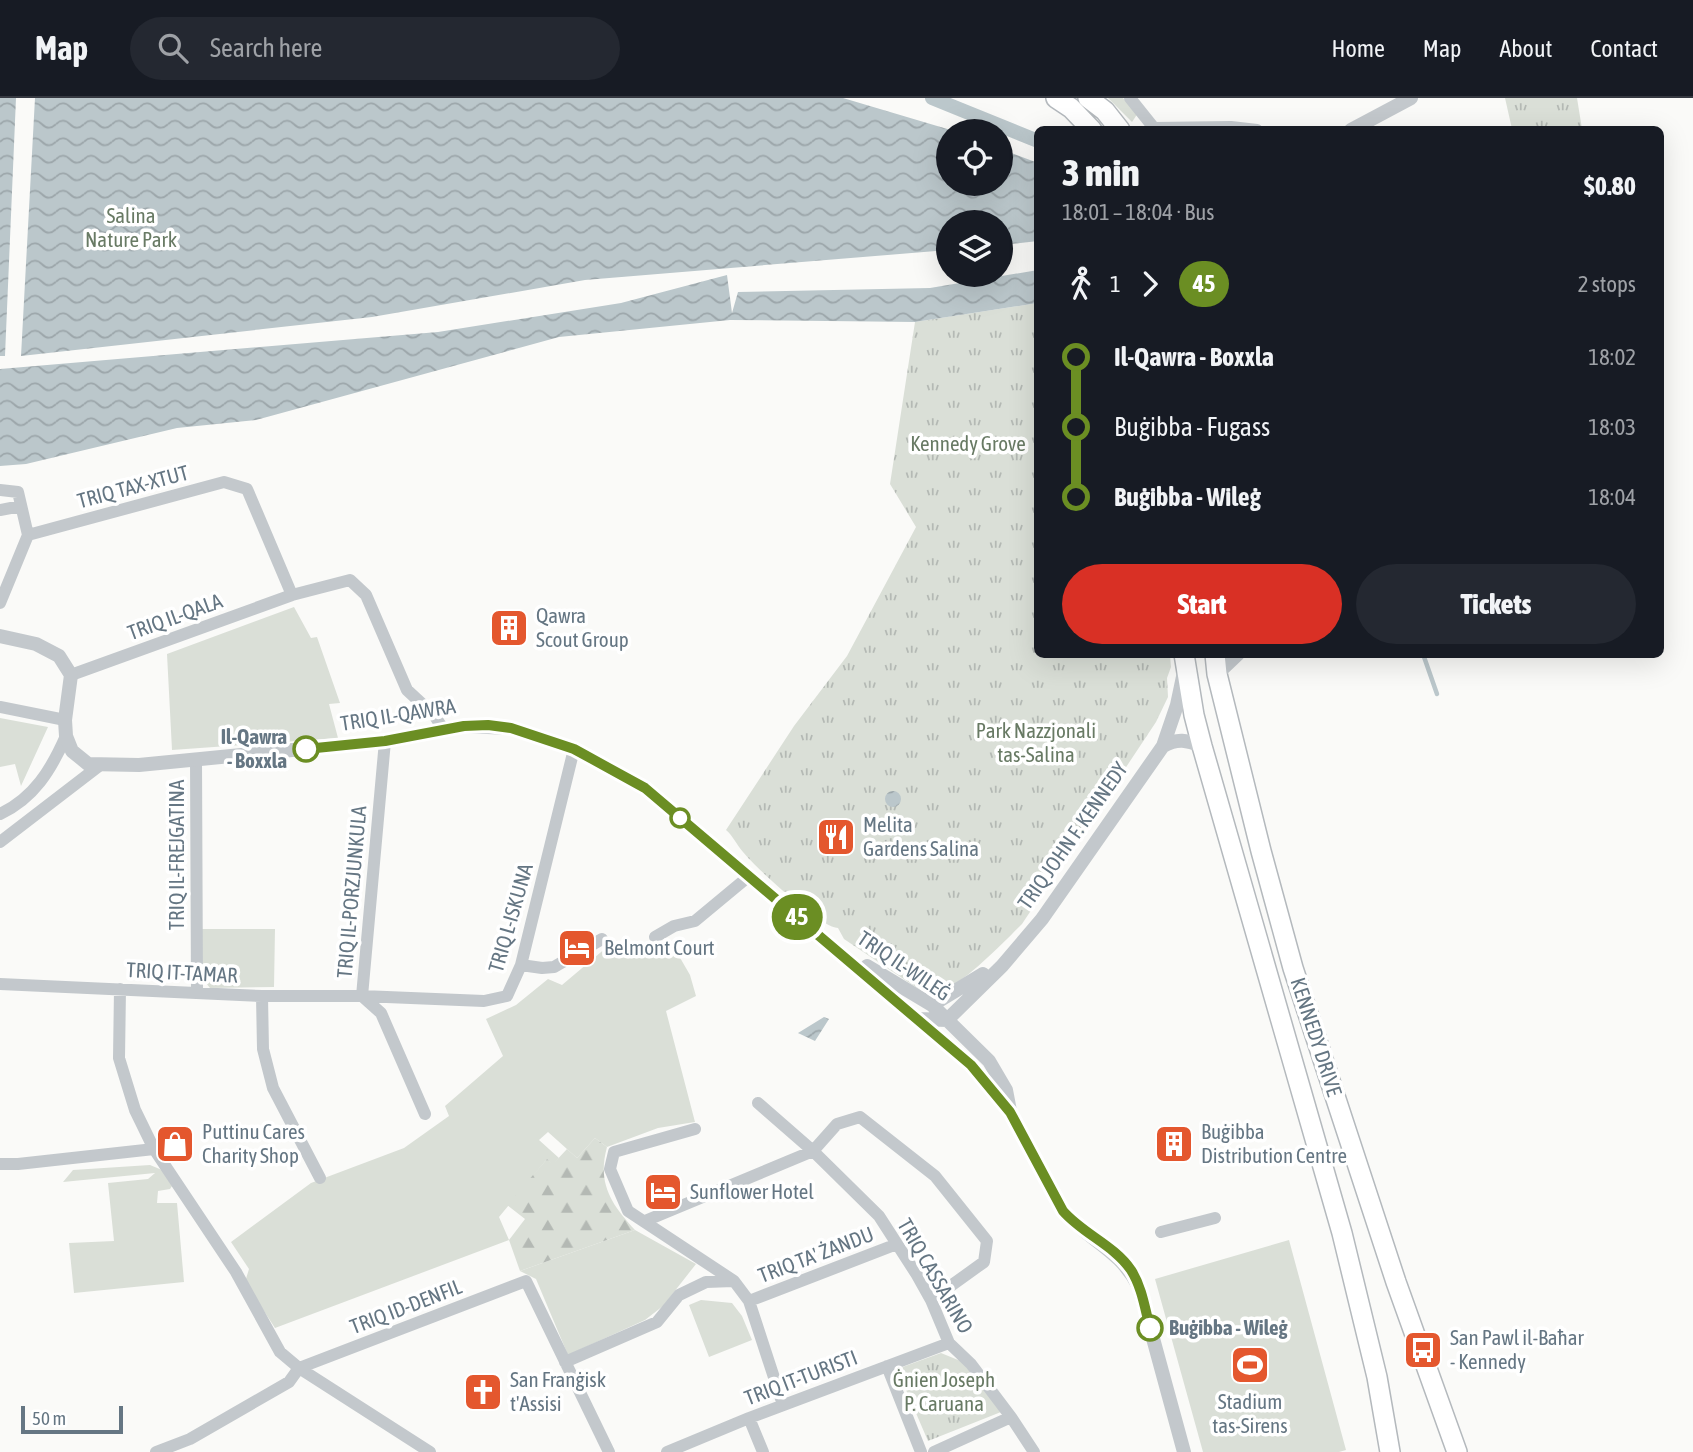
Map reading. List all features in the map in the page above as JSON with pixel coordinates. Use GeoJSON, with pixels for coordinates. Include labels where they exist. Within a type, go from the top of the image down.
{"type":"FeatureCollection","features":[{"type":"Feature","properties":{"kind":"highway"},"geometry":{"type":"LineString","coordinates":[[1056,98],[1071,108],[1088,126]]}},
{"type":"Feature","properties":{"kind":"highway"},"geometry":{"type":"LineString","coordinates":[[1088,98],[1105,111],[1117,126]]}},
{"type":"Feature","properties":{"kind":"highway","name":"KENNEDY DRIVE"},"geometry":{"type":"LineString","coordinates":[[1185,661],[1202,746],[1342,1233],[1377,1377],[1390,1452]]}},
{"type":"Feature","properties":{"kind":"highway","name":"KENNEDY DRIVE"},"geometry":{"type":"LineString","coordinates":[[1216,664],[1293,968],[1396,1282],[1455,1447]]}},
{"type":"Feature","properties":{"kind":"street"},"geometry":{"type":"LineString","coordinates":[[1130,98],[1153,126]]}},
{"type":"Feature","properties":{"kind":"street"},"geometry":{"type":"LineString","coordinates":[[1358,126],[1411,98]]}},
{"type":"Feature","properties":{"kind":"street","name":"TRIQ TAX-XTUT"},"geometry":{"type":"LineString","coordinates":[[28,535],[224,482],[247,489],[292,595]]}},
{"type":"Feature","properties":{"kind":"street"},"geometry":{"type":"LineString","coordinates":[[0,491],[18,492],[28,535],[0,603]]}},
{"type":"Feature","properties":{"kind":"street"},"geometry":{"type":"LineString","coordinates":[[0,510],[21,506]]}},
{"type":"Feature","properties":{"kind":"street","name":"TRIQ IL-QALA"},"geometry":{"type":"LineString","coordinates":[[71,675],[292,595],[350,580],[366,595],[407,690],[434,715],[444,730]]}},
{"type":"Feature","properties":{"kind":"street"},"geometry":{"type":"LineString","coordinates":[[0,636],[36,644],[59,656],[71,675],[65,720],[66,736],[72,751],[88,764],[99,766]]}},
{"type":"Feature","properties":{"kind":"street","name":"TRIQ JOHN F. KENNEDY"},"geometry":{"type":"LineString","coordinates":[[947,1020],[1018,948],[1042,919],[1163,746],[1177,705],[1185,661]]}},
{"type":"Feature","properties":{"kind":"street"},"geometry":{"type":"LineString","coordinates":[[0,707],[65,720]]}},
{"type":"Feature","properties":{"kind":"street","name":"TRIQ IL-QAWRA"},"geometry":{"type":"LineString","coordinates":[[99,766],[385,741],[464,726],[511,728],[574,749],[645,788],[828,942]]}},
{"type":"Feature","properties":{"kind":"street"},"geometry":{"type":"LineString","coordinates":[[0,814],[40,785],[52,768],[66,736]]}},
{"type":"Feature","properties":{"kind":"street"},"geometry":{"type":"LineString","coordinates":[[1163,746],[1175,740],[1185,740],[1202,746]]}},
{"type":"Feature","properties":{"kind":"street","name":"TRIQ IL-PORZJUNKULA"},"geometry":{"type":"LineString","coordinates":[[385,741],[362,996],[381,1013],[425,1114]]}},
{"type":"Feature","properties":{"kind":"street","name":"TRIQ L-ISKUNA"},"geometry":{"type":"LineString","coordinates":[[362,996],[484,1001],[507,996],[521,965],[574,749]]}},
{"type":"Feature","properties":{"kind":"street","name":"TRIQ IL-FREJGATINA"},"geometry":{"type":"LineString","coordinates":[[196,759],[197,993]]}},
{"type":"Feature","properties":{"kind":"street"},"geometry":{"type":"LineString","coordinates":[[0,842],[99,766]]}},
{"type":"Feature","properties":{"kind":"street"},"geometry":{"type":"LineString","coordinates":[[655,937],[674,926],[695,921],[748,877]]}},
{"type":"Feature","properties":{"kind":"street"},"geometry":{"type":"LineString","coordinates":[[521,965],[554,967],[602,939]]}},
{"type":"Feature","properties":{"kind":"street","name":"TRIQ IL-WILEĠ"},"geometry":{"type":"LineString","coordinates":[[828,942],[927,1015],[1010,1112],[1063,1211],[1130,1269],[1139,1287],[1184,1452]]}},
{"type":"Feature","properties":{"kind":"street","name":"TRIQ JOHN F. KENNEDY"},"geometry":{"type":"LineString","coordinates":[[927,1015],[1018,948]]}},
{"type":"Feature","properties":{"kind":"street","name":"TRIQ IT-TAMAR"},"geometry":{"type":"LineString","coordinates":[[0,984],[262,996],[362,996]]}},
{"type":"Feature","properties":{"kind":"street"},"geometry":{"type":"LineString","coordinates":[[120,989],[119,1058],[135,1110],[154,1149],[236,1272],[280,1352],[299,1368],[430,1452]]}},
{"type":"Feature","properties":{"kind":"street"},"geometry":{"type":"LineString","coordinates":[[262,996],[263,1049],[273,1088],[320,1178]]}},
{"type":"Feature","properties":{"kind":"street","name":"TRIQ IL-WILEĠ"},"geometry":{"type":"LineString","coordinates":[[927,1015],[947,1020],[989,1061],[1006,1090],[1010,1112]]}},
{"type":"Feature","properties":{"kind":"street","name":"TRIQ CASSARINO"},"geometry":{"type":"LineString","coordinates":[[758,1103],[813,1150],[878,1216],[931,1300],[949,1343],[971,1364],[1034,1452]]}},
{"type":"Feature","properties":{"kind":"street"},"geometry":{"type":"LineString","coordinates":[[645,1221],[813,1150],[837,1124],[860,1117],[935,1175],[986,1241],[984,1262],[931,1300]]}},
{"type":"Feature","properties":{"kind":"street"},"geometry":{"type":"LineString","coordinates":[[695,1129],[614,1152],[610,1169],[628,1211],[734,1281],[749,1301],[783,1405]]}},
{"type":"Feature","properties":{"kind":"street"},"geometry":{"type":"LineString","coordinates":[[0,1164],[154,1149]]}},
{"type":"Feature","properties":{"kind":"street"},"geometry":{"type":"LineString","coordinates":[[1161,1232],[1215,1218]]}},
{"type":"Feature","properties":{"kind":"street","name":"TRIQ TA' ŻANDU"},"geometry":{"type":"LineString","coordinates":[[749,1301],[897,1244]]}},
{"type":"Feature","properties":{"kind":"street","name":"TRIQ ID-DENFIL"},"geometry":{"type":"LineString","coordinates":[[299,1368],[526,1281],[565,1362]]}},
{"type":"Feature","properties":{"kind":"street"},"geometry":{"type":"LineString","coordinates":[[609,1452],[565,1362],[657,1322],[679,1295],[706,1282],[734,1281]]}},
{"type":"Feature","properties":{"kind":"street","name":"TRIQ IT-TURISTI"},"geometry":{"type":"LineString","coordinates":[[667,1452],[749,1418],[949,1343]]}},
{"type":"Feature","properties":{"kind":"street"},"geometry":{"type":"LineString","coordinates":[[887,1366],[921,1452]]}},
{"type":"Feature","properties":{"kind":"street"},"geometry":{"type":"LineString","coordinates":[[156,1452],[190,1438],[289,1382],[299,1368]]}},
{"type":"Feature","properties":{"kind":"street"},"geometry":{"type":"LineString","coordinates":[[934,1452],[1011,1417]]}},
{"type":"Feature","properties":{"kind":"street"},"geometry":{"type":"LineString","coordinates":[[749,1418],[763,1452]]}},
{"type":"Feature","properties":{"kind":"green space"},"geometry":{"type":"Polygon","coordinates":[[[1108,98],[1123,98],[1138,113],[1132,122],[1108,98]]]}},
{"type":"Feature","properties":{"kind":"green space"},"geometry":{"type":"Polygon","coordinates":[[[1505,98],[1577,98],[1582,126],[1511,126],[1505,98]]]}},
{"type":"Feature","properties":{"kind":"green space"},"geometry":{"type":"Polygon","coordinates":[[[1034,304],[1034,658],[1170,658],[1171,667],[1167,678],[1168,697],[1156,722],[1022,924],[966,976],[950,986],[929,989],[917,988],[844,939],[838,928],[817,918],[750,860],[726,830],[794,726],[847,656],[916,527],[890,484],[915,322],[1034,304]]]}},
{"type":"Feature","properties":{"kind":"green space"},"geometry":{"type":"Polygon","coordinates":[[[294,607],[311,638],[317,637],[340,703],[329,704],[338,738],[172,750],[167,654],[294,607]]]}},
{"type":"Feature","properties":{"kind":"green space"},"geometry":{"type":"Polygon","coordinates":[[[0,718],[48,727],[21,786],[15,764],[0,767],[0,718]]]}},
{"type":"Feature","properties":{"kind":"green space"},"geometry":{"type":"Polygon","coordinates":[[[202,929],[275,929],[274,987],[210,988],[202,978],[202,929]]]}},
{"type":"Feature","properties":{"kind":"green space"},"geometry":{"type":"Polygon","coordinates":[[[607,947],[675,949],[690,975],[696,996],[666,1011],[695,1122],[658,1128],[607,1147],[595,1138],[577,1158],[548,1132],[539,1140],[559,1158],[553,1165],[547,1159],[499,1217],[509,1240],[275,1328],[245,1282],[249,1269],[231,1242],[311,1183],[404,1148],[449,1116],[445,1106],[503,1056],[486,1019],[516,1005],[548,979],[562,985],[607,947]]]}},
{"type":"Feature","properties":{"kind":"green space"},"geometry":{"type":"Polygon","coordinates":[[[595,1138],[607,1147],[604,1172],[608,1192],[635,1230],[520,1271],[509,1240],[525,1219],[507,1205],[547,1159],[553,1164],[567,1149],[577,1158],[595,1138]]]}},
{"type":"Feature","properties":{"kind":"green space"},"geometry":{"type":"Polygon","coordinates":[[[150,1165],[162,1170],[172,1186],[170,1189],[158,1191],[157,1203],[177,1203],[184,1282],[74,1293],[69,1243],[114,1241],[108,1183],[148,1179],[155,1173],[63,1182],[73,1170],[150,1165]]]}},
{"type":"Feature","properties":{"kind":"green space"},"geometry":{"type":"Polygon","coordinates":[[[635,1230],[696,1264],[663,1306],[645,1320],[568,1355],[536,1279],[520,1271],[635,1230]]]}},
{"type":"Feature","properties":{"kind":"green space","name":"Stadium tas-Sirens"},"geometry":{"type":"Polygon","coordinates":[[[1289,1240],[1346,1450],[1203,1452],[1155,1279],[1289,1240]]]}},
{"type":"Feature","properties":{"kind":"green space"},"geometry":{"type":"Polygon","coordinates":[[[701,1300],[732,1303],[742,1316],[752,1340],[709,1357],[689,1305],[701,1300]]]}},
{"type":"Feature","properties":{"kind":"green space","name":"Ġnien Joseph P. Caruana"},"geometry":{"type":"Polygon","coordinates":[[[941,1353],[963,1362],[1001,1412],[928,1441],[897,1369],[941,1353]]]}},
{"type":"Feature","properties":{"kind":"water"},"geometry":{"type":"Polygon","coordinates":[[[0,98],[16,98],[5,356],[0,356],[0,98]]]}},
{"type":"Feature","properties":{"kind":"water","name":"Salina Nature Park"},"geometry":{"type":"Polygon","coordinates":[[[35,98],[843,98],[936,126],[936,196],[1013,196],[1013,154],[1034,161],[1034,241],[1013,244],[1013,210],[936,210],[936,251],[585,280],[372,317],[21,356],[35,98]]]}},
{"type":"Feature","properties":{"kind":"water"},"geometry":{"type":"Polygon","coordinates":[[[1034,271],[1034,304],[915,322],[730,320],[559,337],[256,420],[177,428],[26,464],[0,466],[0,369],[438,332],[621,303],[727,275],[732,313],[738,292],[1013,287],[1013,274],[1034,271]]]}},
{"type":"Feature","properties":{"kind":"water"},"geometry":{"type":"Polygon","coordinates":[[[893,791],[899,793],[899,805],[893,807],[887,805],[885,799],[887,793],[893,791]]]}},
{"type":"Feature","properties":{"kind":"water"},"geometry":{"type":"Polygon","coordinates":[[[824,1017],[829,1019],[815,1041],[798,1033],[824,1017]]]}},
{"type":"Feature","properties":{"kind":"waterway"},"geometry":{"type":"LineString","coordinates":[[932,98],[1034,139]]}},
{"type":"Feature","properties":{"kind":"waterway"},"geometry":{"type":"LineString","coordinates":[[1424,658],[1437,694]]}},
{"type":"Feature","properties":{"kind":"bus line","name":"45"},"geometry":{"type":"LineString","coordinates":[[306,749],[385,741],[464,726],[488,725],[511,728],[574,749],[645,788],[971,1065],[1010,1112],[1063,1211],[1130,1269],[1139,1287],[1150,1328]]}},
{"type":"Feature","properties":{"kind":"place","name":"Qawra Scout Group"},"geometry":{"type":"Point","coordinates":[509,628]}},
{"type":"Feature","properties":{"kind":"place","name":"Il-Qawra - Boxxla"},"geometry":{"type":"Point","coordinates":[306,749]}},
{"type":"Feature","properties":{"kind":"place","name":"Melita Gardens Salina"},"geometry":{"type":"Point","coordinates":[836,837]}},
{"type":"Feature","properties":{"kind":"place","name":"Belmont Court"},"geometry":{"type":"Point","coordinates":[577,948]}},
{"type":"Feature","properties":{"kind":"place","name":"Puttinu Cares Charity Shop"},"geometry":{"type":"Point","coordinates":[175,1144]}},
{"type":"Feature","properties":{"kind":"place","name":"Buġibba Distribution Centre"},"geometry":{"type":"Point","coordinates":[1174,1144]}},
{"type":"Feature","properties":{"kind":"place","name":"Sunflower Hotel"},"geometry":{"type":"Point","coordinates":[663,1192]}},
{"type":"Feature","properties":{"kind":"place","name":"Buġibba - Wileġ"},"geometry":{"type":"Point","coordinates":[1150,1328]}},
{"type":"Feature","properties":{"kind":"place","name":"San Pawl il-Baħar - Kennedy"},"geometry":{"type":"Point","coordinates":[1423,1350]}},
{"type":"Feature","properties":{"kind":"place","name":"Stadium tas-Sirens"},"geometry":{"type":"Point","coordinates":[1250,1365]}},
{"type":"Feature","properties":{"kind":"place","name":"San Franġisk t'Assisi"},"geometry":{"type":"Point","coordinates":[483,1392]}},
{"type":"Feature","properties":{"kind":"park label","name":"Kennedy Grove"},"geometry":{"type":"Point","coordinates":[968,444]}},
{"type":"Feature","properties":{"kind":"park label","name":"Park Nazzjonali tas-Salina"},"geometry":{"type":"Point","coordinates":[1036,743]}}]}
